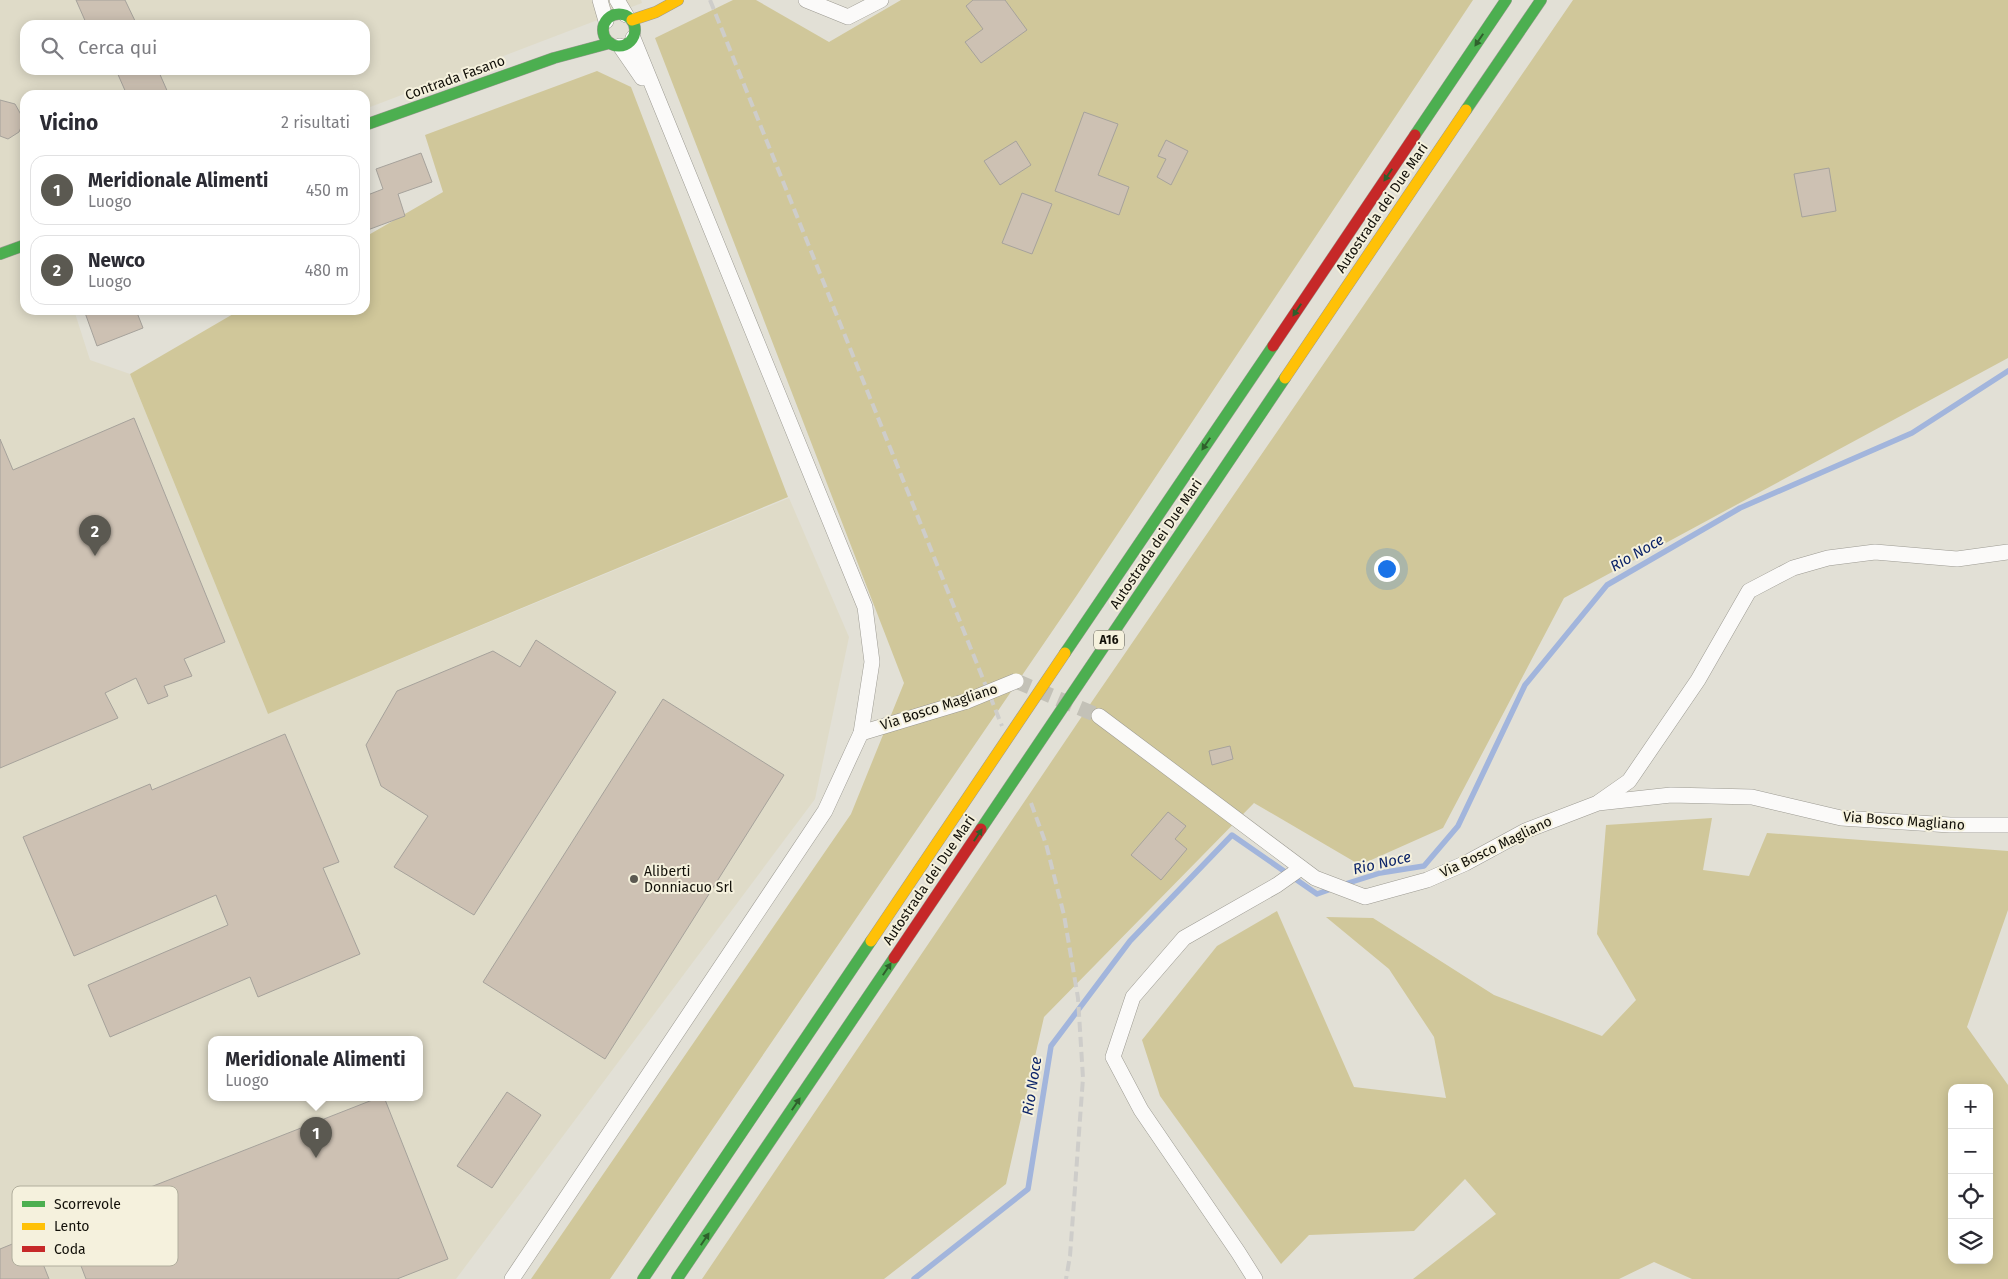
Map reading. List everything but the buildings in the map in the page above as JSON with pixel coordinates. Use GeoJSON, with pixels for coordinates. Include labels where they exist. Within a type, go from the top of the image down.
{"type":"FeatureCollection","features":[{"type":"Feature","properties":{"kind":"main road"},"geometry":{"type":"LineString","coordinates":[[554,58],[624,40],[656,12],[678,0]]}},
{"type":"Feature","properties":{"kind":"main road","name":"Autostrada dei Due Mari"},"geometry":{"type":"LineString","coordinates":[[643,1279],[1506,0]]}},
{"type":"Feature","properties":{"kind":"main road","name":"Autostrada dei Due Mari"},"geometry":{"type":"LineString","coordinates":[[677,1279],[1541,0]]}},
{"type":"Feature","properties":{"kind":"main road"},"geometry":{"type":"LineString","coordinates":[[554,58],[604,27],[615,14],[629,18],[656,12]]}},
{"type":"Feature","properties":{"kind":"main road"},"geometry":{"type":"LineString","coordinates":[[624,40],[629,18]]}},
{"type":"Feature","properties":{"kind":"main road"},"geometry":{"type":"LineString","coordinates":[[604,27],[624,40]]}},
{"type":"Feature","properties":{"kind":"main road","name":"Contrada Fasano"},"geometry":{"type":"LineString","coordinates":[[370,124],[554,58]]}},
{"type":"Feature","properties":{"kind":"main road"},"geometry":{"type":"LineString","coordinates":[[0,254],[20,247]]}},
{"type":"Feature","properties":{"kind":"street"},"geometry":{"type":"LineString","coordinates":[[600,0],[604,27]]}},
{"type":"Feature","properties":{"kind":"street"},"geometry":{"type":"LineString","coordinates":[[617,0],[629,18]]}},
{"type":"Feature","properties":{"kind":"street"},"geometry":{"type":"LineString","coordinates":[[806,0],[848,16],[881,0]]}},
{"type":"Feature","properties":{"kind":"street"},"geometry":{"type":"LineString","coordinates":[[512,1279],[825,811],[861,733],[872,662],[865,607],[658,102],[624,40]]}},
{"type":"Feature","properties":{"kind":"street"},"geometry":{"type":"LineString","coordinates":[[1598,803],[1629,781],[1698,680],[1749,591],[1793,568],[1828,558],[1875,552],[1957,559],[2008,552]]}},
{"type":"Feature","properties":{"kind":"street","name":"Via Bosco Magliano"},"geometry":{"type":"LineString","coordinates":[[861,733],[967,701],[1016,681]]}},
{"type":"Feature","properties":{"kind":"street","name":"Via Bosco Magliano"},"geometry":{"type":"LineString","coordinates":[[1099,716],[1315,878],[1365,897],[1427,880],[1466,863],[1525,831],[1598,803],[1671,795],[1752,797],[1841,818],[1950,825],[2008,825]]}},
{"type":"Feature","properties":{"kind":"street"},"geometry":{"type":"LineString","coordinates":[[1255,1279],[1141,1110],[1113,1057],[1132,997],[1184,938],[1277,885],[1301,868]]}},
{"type":"Feature","properties":{"kind":"shaded area"},"geometry":{"type":"Polygon","coordinates":[[[0,0],[641,0],[642,3],[370,107],[370,90],[20,90],[20,315],[76,315],[90,360],[130,374],[268,714],[789,498],[849,637],[815,799],[456,1279],[0,1279],[0,0]]]}},
{"type":"Feature","properties":{"kind":"shaded area"},"geometry":{"type":"Polygon","coordinates":[[[733,0],[756,0],[829,42],[901,0],[1473,0],[1077,595],[610,1279],[531,1279],[851,814],[904,683],[655,38],[733,0]]]}},
{"type":"Feature","properties":{"kind":"shaded area"},"geometry":{"type":"Polygon","coordinates":[[[1573,0],[2008,0],[2008,358],[1564,598],[1443,828],[1360,865],[1254,803],[1044,1017],[1006,1184],[884,1279],[702,1279],[1093,700],[1573,0]]]}},
{"type":"Feature","properties":{"kind":"shaded area"},"geometry":{"type":"Polygon","coordinates":[[[597,71],[631,87],[788,497],[268,714],[130,374],[231,315],[370,315],[370,234],[443,192],[425,135],[597,71]]]}},
{"type":"Feature","properties":{"kind":"shaded area"},"geometry":{"type":"Polygon","coordinates":[[[1712,818],[1703,870],[1749,876],[1767,833],[2008,851],[2008,910],[1967,1027],[2008,1085],[2008,1279],[1692,1279],[1654,1262],[1619,1279],[1413,1279],[1496,1214],[1465,1179],[1414,1231],[1309,1235],[1281,1264],[1160,1096],[1142,1040],[1217,946],[1277,911],[1354,1087],[1446,1098],[1434,1037],[1389,969],[1326,917],[1373,918],[1494,995],[1602,1036],[1636,1000],[1597,934],[1606,825],[1712,818]]]}},
{"type":"Feature","properties":{"kind":"waterway","name":"Rio Noce"},"geometry":{"type":"LineString","coordinates":[[1342,885],[1380,873],[1424,866],[1458,826],[1525,685],[1607,585],[1740,508],[1912,433],[2008,371]]}},
{"type":"Feature","properties":{"kind":"waterway","name":"Rio Noce"},"geometry":{"type":"LineString","coordinates":[[914,1279],[1028,1189],[1051,1046],[1130,941],[1232,835],[1317,894],[1334,888]]}},
{"type":"Feature","properties":{"kind":"tunnel"},"geometry":{"type":"LineString","coordinates":[[1016,681],[1099,716]]}},
{"type":"Feature","properties":{"kind":"railway"},"geometry":{"type":"LineString","coordinates":[[710,0],[1002,726]]}},
{"type":"Feature","properties":{"kind":"railway"},"geometry":{"type":"LineString","coordinates":[[1031,803],[1046,844],[1064,915],[1078,998],[1083,1078],[1070,1256],[1066,1279]]}},
{"type":"Feature","properties":{"kind":"traffic: fast"},"geometry":{"type":"LineString","coordinates":[[1415,135],[1506,0]]}},
{"type":"Feature","properties":{"kind":"traffic: fast"},"geometry":{"type":"LineString","coordinates":[[1466,110],[1541,0]]}},
{"type":"Feature","properties":{"kind":"traffic: fast"},"geometry":{"type":"LineString","coordinates":[[619,14],[625,15],[630,19],[634,24],[635,30],[634,36],[630,41],[625,45],[619,46],[613,45],[608,41],[604,36],[603,30],[604,24],[608,19],[613,15],[619,14]]}},
{"type":"Feature","properties":{"kind":"traffic: fast"},"geometry":{"type":"LineString","coordinates":[[370,123],[554,58],[610,43]]}},
{"type":"Feature","properties":{"kind":"traffic: fast"},"geometry":{"type":"LineString","coordinates":[[0,254],[20,247]]}},
{"type":"Feature","properties":{"kind":"traffic: fast"},"geometry":{"type":"LineString","coordinates":[[1065,653],[1273,346]]}},
{"type":"Feature","properties":{"kind":"traffic: fast"},"geometry":{"type":"LineString","coordinates":[[981,829],[1285,378]]}},
{"type":"Feature","properties":{"kind":"traffic: fast"},"geometry":{"type":"LineString","coordinates":[[643,1279],[871,941]]}},
{"type":"Feature","properties":{"kind":"traffic: fast"},"geometry":{"type":"LineString","coordinates":[[677,1279],[894,958]]}},
{"type":"Feature","properties":{"kind":"traffic: slow"},"geometry":{"type":"LineString","coordinates":[[632,20],[656,12],[678,0]]}},
{"type":"Feature","properties":{"kind":"traffic: slow"},"geometry":{"type":"LineString","coordinates":[[1285,378],[1466,110]]}},
{"type":"Feature","properties":{"kind":"traffic: slow"},"geometry":{"type":"LineString","coordinates":[[871,941],[1065,653]]}},
{"type":"Feature","properties":{"kind":"traffic: jam"},"geometry":{"type":"LineString","coordinates":[[1273,346],[1415,135]]}},
{"type":"Feature","properties":{"kind":"traffic: jam"},"geometry":{"type":"LineString","coordinates":[[894,958],[981,829]]}},
{"type":"Feature","properties":{"kind":"place","name":"Newco"},"geometry":{"type":"Point","coordinates":[95,556]}},
{"type":"Feature","properties":{"kind":"place","name":"Aliberti Donniacuo Srl"},"geometry":{"type":"Point","coordinates":[634,879]}},
{"type":"Feature","properties":{"kind":"place","name":"Meridionale Alimenti"},"geometry":{"type":"Point","coordinates":[316,1158]}}]}
